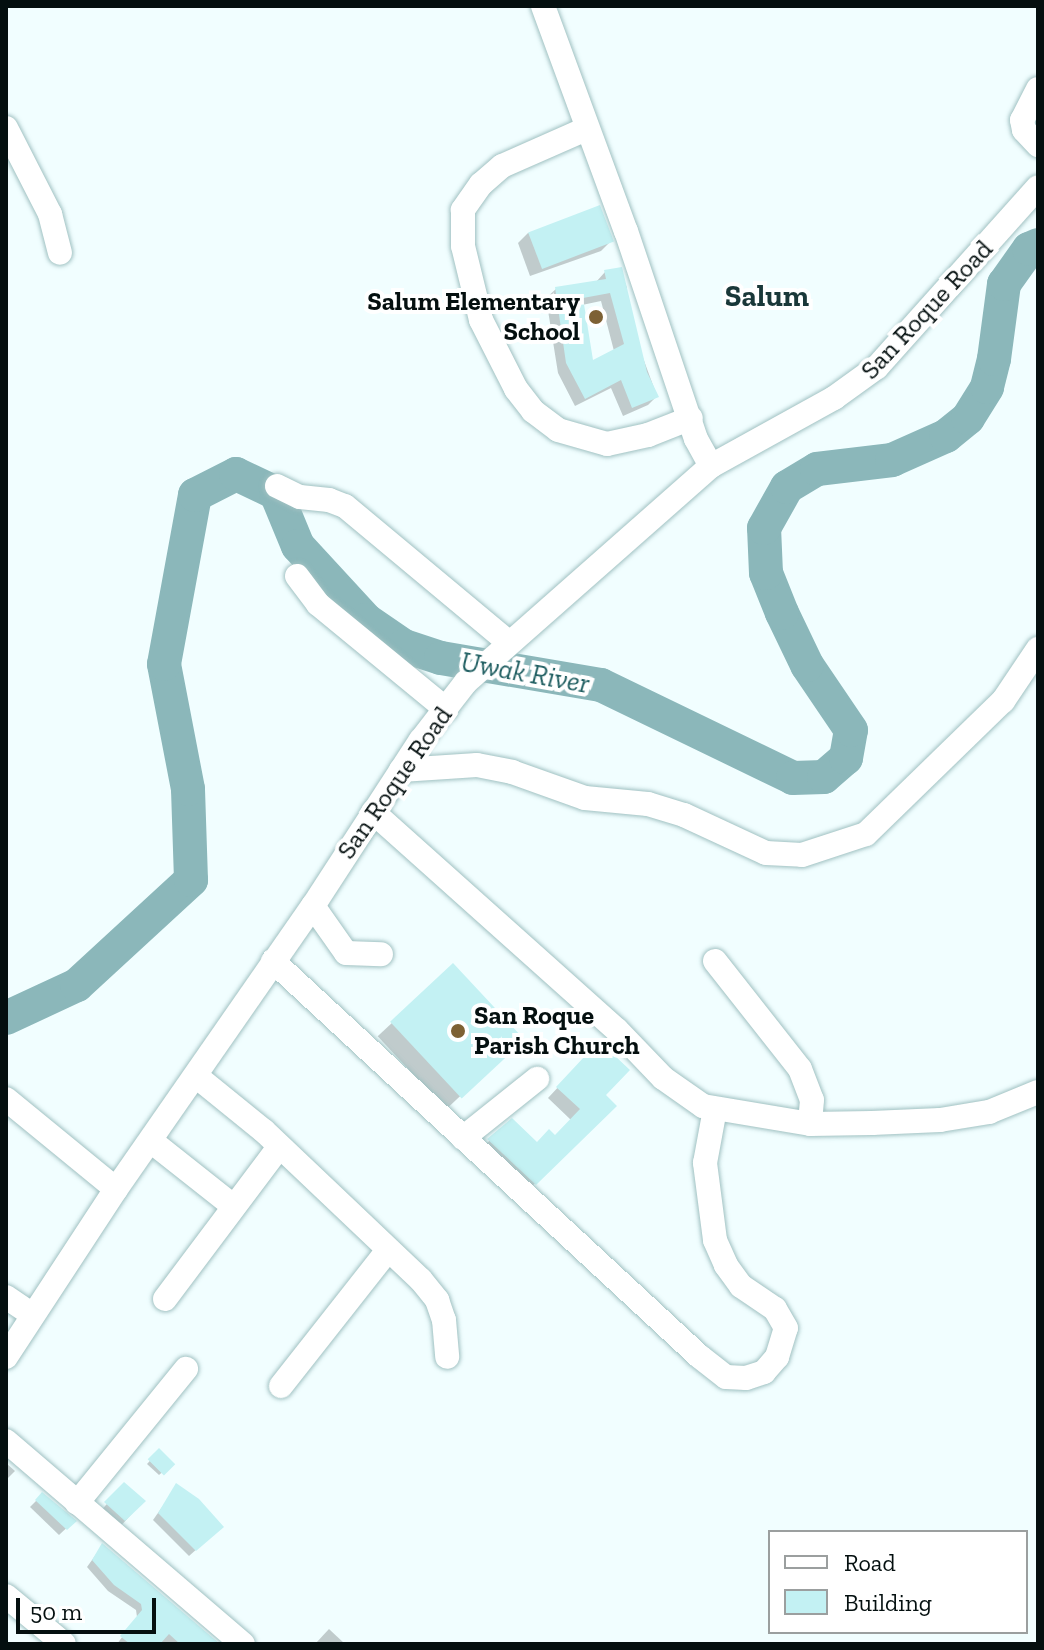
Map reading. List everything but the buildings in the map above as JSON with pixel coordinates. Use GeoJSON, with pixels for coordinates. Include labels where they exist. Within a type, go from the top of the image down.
{"type":"FeatureCollection","features":[{"type":"Feature","properties":{"kind":"street"},"geometry":{"type":"LineString","coordinates":[[543,6],[696,439],[711,466]]}},
{"type":"Feature","properties":{"kind":"street"},"geometry":{"type":"LineString","coordinates":[[1038,89],[1022,120],[1024,130],[1038,145]]}},
{"type":"Feature","properties":{"kind":"street"},"geometry":{"type":"LineString","coordinates":[[6,128],[50,214],[60,253]]}},
{"type":"Feature","properties":{"kind":"street"},"geometry":{"type":"LineString","coordinates":[[586,129],[502,166],[481,184],[463,210],[463,246],[481,320],[516,389],[533,411],[558,430],[607,444],[648,435],[691,418]]}},
{"type":"Feature","properties":{"kind":"street","name":"San Roque Road"},"geometry":{"type":"LineString","coordinates":[[6,1357],[116,1189],[313,906],[401,770],[466,682],[711,466],[834,398],[867,376],[924,319],[1038,187]]}},
{"type":"Feature","properties":{"kind":"street"},"geometry":{"type":"LineString","coordinates":[[277,486],[300,497],[329,500],[345,506],[499,650]]}},
{"type":"Feature","properties":{"kind":"street"},"geometry":{"type":"LineString","coordinates":[[297,576],[318,604],[446,709]]}},
{"type":"Feature","properties":{"kind":"street"},"geometry":{"type":"LineString","coordinates":[[401,770],[477,765],[512,772],[585,798],[648,804],[684,815],[766,853],[802,855],[866,834],[1003,701],[1038,649]]}},
{"type":"Feature","properties":{"kind":"street"},"geometry":{"type":"LineString","coordinates":[[373,812],[617,1030],[663,1078],[692,1101],[715,1109],[810,1124],[940,1120],[989,1112],[1038,1092]]}},
{"type":"Feature","properties":{"kind":"street"},"geometry":{"type":"LineString","coordinates":[[313,906],[346,953],[381,954]]}},
{"type":"Feature","properties":{"kind":"street"},"geometry":{"type":"LineString","coordinates":[[273,961],[699,1356],[726,1377],[746,1378],[764,1372],[777,1357],[786,1328],[775,1309],[741,1286],[726,1265],[715,1240],[705,1163],[715,1109]]}},
{"type":"Feature","properties":{"kind":"street"},"geometry":{"type":"LineString","coordinates":[[715,961],[800,1069],[812,1100],[810,1124]]}},
{"type":"Feature","properties":{"kind":"street"},"geometry":{"type":"LineString","coordinates":[[196,1076],[279,1147],[437,1300],[444,1320],[447,1357]]}},
{"type":"Feature","properties":{"kind":"street"},"geometry":{"type":"LineString","coordinates":[[463,1138],[537,1079]]}},
{"type":"Feature","properties":{"kind":"street"},"geometry":{"type":"LineString","coordinates":[[6,1099],[116,1189]]}},
{"type":"Feature","properties":{"kind":"street"},"geometry":{"type":"LineString","coordinates":[[151,1141],[233,1206]]}},
{"type":"Feature","properties":{"kind":"street"},"geometry":{"type":"LineString","coordinates":[[165,1299],[279,1147]]}},
{"type":"Feature","properties":{"kind":"street"},"geometry":{"type":"LineString","coordinates":[[281,1386],[388,1250]]}},
{"type":"Feature","properties":{"kind":"street"},"geometry":{"type":"LineString","coordinates":[[6,1297],[33,1315]]}},
{"type":"Feature","properties":{"kind":"street"},"geometry":{"type":"LineString","coordinates":[[77,1503],[186,1369]]}},
{"type":"Feature","properties":{"kind":"street"},"geometry":{"type":"LineString","coordinates":[[6,1441],[243,1644]]}},
{"type":"Feature","properties":{"kind":"street"},"geometry":{"type":"LineString","coordinates":[[6,1596],[64,1644]]}},
{"type":"Feature","properties":{"kind":"waterway","name":"Uwak River"},"geometry":{"type":"LineString","coordinates":[[6,1018],[77,985],[191,880],[188,789],[164,664],[195,495],[236,474],[276,493],[298,546],[366,620],[404,646],[441,658],[601,685],[793,778],[824,777],[846,758],[851,730],[807,665],[782,613],[766,573],[764,528],[787,487],[817,469],[892,460],[946,436],[968,418],[987,387],[1004,284],[1029,249],[1038,245]]}},
{"type":"Feature","properties":{"kind":"place","name":"Salum Elementary School"},"geometry":{"type":"Point","coordinates":[596,317]}},
{"type":"Feature","properties":{"kind":"place","name":"San Roque Parish Church"},"geometry":{"type":"Point","coordinates":[458,1031]}},
{"type":"Feature","properties":{"kind":"district","name":"Salum"},"geometry":{"type":"Point","coordinates":[767,296]}}]}
